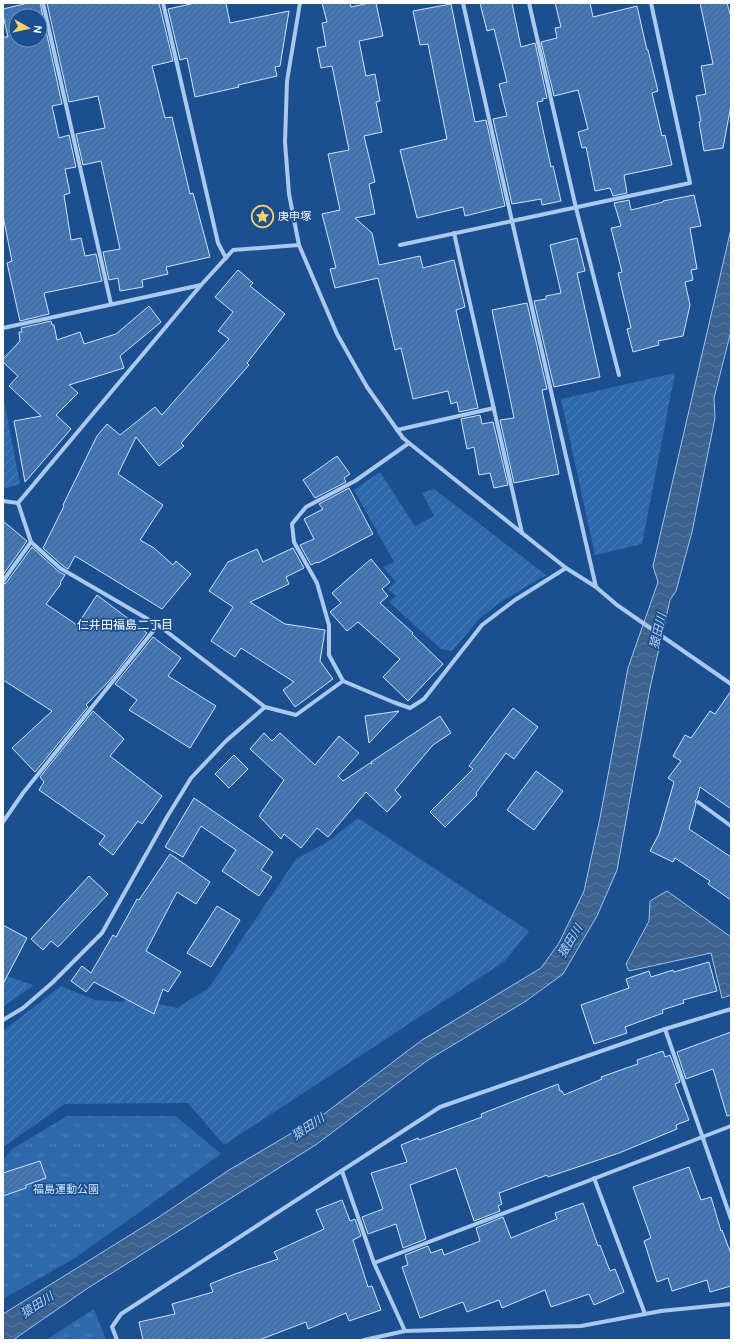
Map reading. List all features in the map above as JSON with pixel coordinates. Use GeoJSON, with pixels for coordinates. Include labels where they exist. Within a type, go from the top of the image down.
{"type":"FeatureCollection","features":[{"type":"Feature","properties":{"kind":"street"},"geometry":{"type":"LineString","coordinates":[[43,3],[111,304]]}},
{"type":"Feature","properties":{"kind":"street"},"geometry":{"type":"LineString","coordinates":[[163,3],[218,243],[226,258]]}},
{"type":"Feature","properties":{"kind":"street"},"geometry":{"type":"LineString","coordinates":[[300,3],[287,81],[284,142],[289,194],[298,245],[337,334],[367,387],[402,438],[566,568],[596,587],[617,605],[690,654],[731,684]]}},
{"type":"Feature","properties":{"kind":"street"},"geometry":{"type":"LineString","coordinates":[[463,3],[596,587]]}},
{"type":"Feature","properties":{"kind":"street"},"geometry":{"type":"LineString","coordinates":[[529,3],[576,208],[619,375]]}},
{"type":"Feature","properties":{"kind":"street"},"geometry":{"type":"LineString","coordinates":[[400,245],[690,183],[651,3]]}},
{"type":"Feature","properties":{"kind":"street"},"geometry":{"type":"LineString","coordinates":[[454,233],[522,533]]}},
{"type":"Feature","properties":{"kind":"street"},"geometry":{"type":"LineString","coordinates":[[18,503],[201,285],[233,250],[298,245]]}},
{"type":"Feature","properties":{"kind":"street"},"geometry":{"type":"LineString","coordinates":[[3,328],[201,285]]}},
{"type":"Feature","properties":{"kind":"street"},"geometry":{"type":"LineString","coordinates":[[397,430],[494,408]]}},
{"type":"Feature","properties":{"kind":"street"},"geometry":{"type":"LineString","coordinates":[[409,443],[355,481],[306,507],[292,524],[294,542],[317,583],[329,625],[329,656],[343,681],[410,708],[424,699],[482,625],[515,600],[566,568]]}},
{"type":"Feature","properties":{"kind":"street"},"geometry":{"type":"LineString","coordinates":[[3,501],[18,503]]}},
{"type":"Feature","properties":{"kind":"street"},"geometry":{"type":"LineString","coordinates":[[18,503],[31,542],[60,568],[158,625],[265,707],[296,715],[343,681]]}},
{"type":"Feature","properties":{"kind":"street"},"geometry":{"type":"LineString","coordinates":[[3,581],[31,542]]}},
{"type":"Feature","properties":{"kind":"street"},"geometry":{"type":"LineString","coordinates":[[3,822],[23,794],[158,625]]}},
{"type":"Feature","properties":{"kind":"street"},"geometry":{"type":"LineString","coordinates":[[3,1020],[23,1008],[52,983],[102,933],[167,817],[191,778],[226,741],[265,707]]}},
{"type":"Feature","properties":{"kind":"street"},"geometry":{"type":"LineString","coordinates":[[698,802],[731,826]]}},
{"type":"Feature","properties":{"kind":"street"},"geometry":{"type":"LineString","coordinates":[[117,1340],[112,1327],[121,1314],[440,1107],[665,1029],[731,1009]]}},
{"type":"Feature","properties":{"kind":"street"},"geometry":{"type":"LineString","coordinates":[[665,1029],[731,1219]]}},
{"type":"Feature","properties":{"kind":"street"},"geometry":{"type":"LineString","coordinates":[[374,1262],[731,1126]]}},
{"type":"Feature","properties":{"kind":"street"},"geometry":{"type":"LineString","coordinates":[[342,1171],[374,1262],[405,1331]]}},
{"type":"Feature","properties":{"kind":"street"},"geometry":{"type":"LineString","coordinates":[[594,1178],[645,1314]]}},
{"type":"Feature","properties":{"kind":"street"},"geometry":{"type":"LineString","coordinates":[[364,1340],[405,1331],[581,1326],[661,1311],[731,1304]]}},
{"type":"Feature","properties":{"kind":"green space"},"geometry":{"type":"Polygon","coordinates":[[[675,373],[642,544],[595,555],[561,399],[675,373]]]}},
{"type":"Feature","properties":{"kind":"green space"},"geometry":{"type":"Polygon","coordinates":[[[3,396],[20,484],[3,489],[3,396]]]}},
{"type":"Feature","properties":{"kind":"green space"},"geometry":{"type":"Polygon","coordinates":[[[380,472],[415,526],[434,516],[422,493],[434,489],[546,575],[499,603],[479,619],[452,651],[441,649],[389,602],[396,596],[387,589],[396,582],[383,567],[394,562],[354,490],[380,472]]]}},
{"type":"Feature","properties":{"kind":"green space"},"geometry":{"type":"Polygon","coordinates":[[[358,818],[529,931],[505,961],[224,1145],[188,1103],[65,1104],[3,1147],[3,1031],[61,986],[95,1000],[122,1002],[136,992],[159,1004],[177,1008],[209,988],[296,859],[326,843],[358,818]]]}},
{"type":"Feature","properties":{"kind":"green space"},"geometry":{"type":"Polygon","coordinates":[[[3,975],[34,985],[3,1007],[3,975]]]}},
{"type":"Feature","properties":{"kind":"green space","name":"福島運動公園"},"geometry":{"type":"Polygon","coordinates":[[[67,1116],[176,1116],[221,1154],[75,1258],[3,1299],[3,1160],[12,1149],[67,1116]]]}},
{"type":"Feature","properties":{"kind":"green space"},"geometry":{"type":"Polygon","coordinates":[[[94,1309],[106,1340],[46,1340],[94,1309]]]}},
{"type":"Feature","properties":{"kind":"water","name":"猿田川"},"geometry":{"type":"Polygon","coordinates":[[[731,229],[731,331],[714,398],[715,418],[692,532],[676,591],[670,600],[650,688],[617,870],[597,916],[563,974],[526,1001],[428,1060],[317,1144],[88,1288],[13,1340],[3,1340],[3,1314],[159,1217],[229,1170],[324,1114],[422,1040],[541,968],[559,943],[584,891],[600,818],[628,668],[658,582],[653,566],[731,229]]]}},
{"type":"Feature","properties":{"kind":"water"},"geometry":{"type":"Polygon","coordinates":[[[667,891],[731,937],[731,995],[722,998],[711,953],[629,971],[626,964],[649,921],[650,901],[667,891]]]}},
{"type":"Feature","properties":{"kind":"building"},"geometry":{"type":"Polygon","coordinates":[[[28,3],[40,3],[41,8],[8,8],[8,37],[3,9],[28,3]]]}},
{"type":"Feature","properties":{"kind":"building"},"geometry":{"type":"Polygon","coordinates":[[[47,3],[159,3],[173,61],[152,66],[165,118],[172,117],[190,194],[193,193],[210,257],[166,267],[168,274],[142,280],[143,287],[120,291],[118,278],[109,280],[103,252],[120,249],[101,161],[83,165],[76,134],[105,128],[98,96],[69,102],[47,3]]]}},
{"type":"Feature","properties":{"kind":"building"},"geometry":{"type":"Polygon","coordinates":[[[195,3],[226,3],[230,23],[289,11],[280,66],[275,67],[277,76],[238,85],[239,87],[195,97],[187,58],[180,60],[168,9],[195,3]]]}},
{"type":"Feature","properties":{"kind":"building"},"geometry":{"type":"Polygon","coordinates":[[[322,3],[350,3],[351,7],[376,3],[383,36],[359,41],[366,76],[375,74],[380,101],[376,102],[382,132],[364,136],[375,182],[369,184],[375,214],[355,218],[372,233],[379,265],[420,256],[423,268],[454,260],[465,307],[456,310],[478,408],[459,412],[457,402],[451,404],[448,391],[413,399],[401,348],[395,350],[378,278],[335,288],[330,269],[336,268],[322,214],[340,210],[328,154],[349,150],[332,66],[321,68],[317,48],[326,46],[322,23],[327,22],[322,3]]]}},
{"type":"Feature","properties":{"kind":"building"},"geometry":{"type":"Polygon","coordinates":[[[480,3],[512,3],[521,47],[535,43],[547,98],[542,99],[543,101],[537,102],[551,167],[553,166],[561,201],[542,205],[541,199],[512,204],[493,119],[507,116],[499,84],[507,82],[494,29],[487,31],[480,3]]]}},
{"type":"Feature","properties":{"kind":"building"},"geometry":{"type":"Polygon","coordinates":[[[555,3],[590,3],[593,17],[637,6],[658,91],[652,93],[662,136],[665,135],[672,165],[624,175],[627,193],[613,196],[610,188],[595,191],[586,147],[582,148],[578,132],[588,129],[578,90],[554,96],[541,42],[557,38],[555,28],[561,27],[555,3]]]}},
{"type":"Feature","properties":{"kind":"building"},"geometry":{"type":"Polygon","coordinates":[[[700,3],[727,3],[731,17],[731,105],[723,148],[704,151],[699,122],[701,121],[696,96],[706,94],[701,66],[713,64],[700,3]]]}},
{"type":"Feature","properties":{"kind":"building"},"geometry":{"type":"Polygon","coordinates":[[[451,4],[475,122],[486,120],[505,206],[465,216],[463,207],[417,218],[400,150],[447,139],[428,44],[420,45],[413,11],[451,4]]]}},
{"type":"Feature","properties":{"kind":"building"},"geometry":{"type":"Polygon","coordinates":[[[3,37],[8,37],[8,48],[48,48],[48,40],[62,104],[52,106],[59,138],[69,135],[76,167],[65,169],[70,193],[64,195],[71,240],[81,238],[85,256],[96,254],[102,281],[44,293],[49,314],[20,321],[7,263],[12,261],[3,216],[3,37]]]}},
{"type":"Feature","properties":{"kind":"building"},"geometry":{"type":"Polygon","coordinates":[[[694,195],[701,226],[690,228],[697,269],[691,270],[693,280],[685,282],[690,305],[683,336],[658,341],[659,345],[633,352],[627,329],[631,328],[618,273],[622,272],[611,228],[621,226],[614,203],[629,200],[631,210],[663,201],[694,195]]]}},
{"type":"Feature","properties":{"kind":"building"},"geometry":{"type":"Polygon","coordinates":[[[577,238],[585,271],[577,273],[600,377],[554,387],[534,301],[546,299],[546,296],[561,293],[550,245],[577,238]]]}},
{"type":"Feature","properties":{"kind":"building"},"geometry":{"type":"Polygon","coordinates":[[[238,270],[253,283],[250,286],[285,314],[247,363],[249,365],[181,443],[184,446],[159,466],[136,437],[118,474],[163,505],[140,540],[154,548],[173,565],[176,561],[191,574],[162,609],[75,556],[68,569],[43,548],[97,436],[107,424],[120,435],[155,407],[162,415],[229,339],[218,331],[233,312],[215,297],[238,270]]]}},
{"type":"Feature","properties":{"kind":"building"},"geometry":{"type":"Polygon","coordinates":[[[527,303],[547,389],[542,390],[559,474],[514,483],[500,420],[514,418],[492,310],[527,303]]]}},
{"type":"Feature","properties":{"kind":"building"},"geometry":{"type":"Polygon","coordinates":[[[149,306],[161,322],[120,356],[124,368],[69,385],[78,393],[56,415],[71,429],[25,482],[14,421],[41,416],[9,386],[18,376],[3,362],[3,359],[20,341],[19,332],[22,332],[21,328],[51,321],[52,325],[54,325],[57,340],[80,332],[84,344],[116,334],[149,306]]]}},
{"type":"Feature","properties":{"kind":"building"},"geometry":{"type":"Polygon","coordinates":[[[480,415],[482,424],[493,422],[508,485],[494,488],[490,473],[479,475],[474,447],[467,449],[461,419],[480,415]]]}},
{"type":"Feature","properties":{"kind":"building"},"geometry":{"type":"Polygon","coordinates":[[[337,456],[350,474],[344,478],[346,482],[315,498],[303,480],[337,456]]]}},
{"type":"Feature","properties":{"kind":"building"},"geometry":{"type":"Polygon","coordinates":[[[349,488],[373,534],[318,563],[317,562],[311,565],[300,545],[314,539],[304,519],[323,509],[319,504],[349,488]]]}},
{"type":"Feature","properties":{"kind":"building"},"geometry":{"type":"Polygon","coordinates":[[[3,521],[27,541],[3,575],[3,521]]]}},
{"type":"Feature","properties":{"kind":"building"},"geometry":{"type":"Polygon","coordinates":[[[32,547],[58,571],[65,575],[60,583],[61,584],[46,604],[77,625],[97,595],[147,633],[110,680],[86,705],[88,707],[35,772],[12,748],[52,711],[3,680],[3,584],[6,583],[32,547]]]}},
{"type":"Feature","properties":{"kind":"building"},"geometry":{"type":"Polygon","coordinates":[[[293,548],[304,568],[286,577],[289,584],[250,602],[285,624],[325,630],[320,661],[333,679],[295,707],[283,690],[294,682],[241,648],[235,657],[211,641],[233,607],[209,591],[228,562],[257,549],[263,562],[293,548]]]}},
{"type":"Feature","properties":{"kind":"building"},"geometry":{"type":"Polygon","coordinates":[[[371,559],[390,582],[382,589],[388,596],[380,603],[413,633],[412,634],[443,664],[408,701],[383,677],[400,659],[358,622],[347,631],[330,612],[341,603],[332,593],[371,559]]]}},
{"type":"Feature","properties":{"kind":"building"},"geometry":{"type":"Polygon","coordinates":[[[153,637],[181,658],[168,676],[216,706],[190,748],[129,710],[137,700],[115,684],[153,637]]]}},
{"type":"Feature","properties":{"kind":"building"},"geometry":{"type":"Polygon","coordinates":[[[731,691],[731,809],[700,787],[697,799],[695,801],[696,804],[689,829],[731,857],[731,900],[708,884],[710,881],[675,858],[673,862],[650,851],[659,834],[674,782],[668,778],[681,761],[673,756],[685,735],[691,738],[710,711],[715,714],[731,691]]]}},
{"type":"Feature","properties":{"kind":"building"},"geometry":{"type":"Polygon","coordinates":[[[513,708],[538,727],[514,759],[506,753],[476,793],[477,795],[445,827],[430,812],[473,769],[469,766],[513,708]]]}},
{"type":"Feature","properties":{"kind":"building"},"geometry":{"type":"Polygon","coordinates":[[[93,711],[124,739],[110,756],[162,796],[142,824],[138,821],[113,855],[99,844],[105,836],[39,790],[44,782],[40,777],[93,711]]]}},
{"type":"Feature","properties":{"kind":"building"},"geometry":{"type":"Polygon","coordinates":[[[399,711],[369,743],[365,716],[399,711]]]}},
{"type":"Feature","properties":{"kind":"building"},"geometry":{"type":"Polygon","coordinates":[[[440,716],[451,733],[433,745],[395,790],[401,797],[387,812],[366,792],[328,837],[317,828],[301,848],[284,834],[281,839],[259,816],[284,780],[250,749],[264,733],[272,741],[280,733],[315,765],[339,736],[359,753],[338,776],[343,781],[370,763],[372,764],[371,762],[440,716]]]}},
{"type":"Feature","properties":{"kind":"building"},"geometry":{"type":"Polygon","coordinates":[[[234,755],[248,769],[229,788],[215,774],[234,755]]]}},
{"type":"Feature","properties":{"kind":"building"},"geometry":{"type":"Polygon","coordinates":[[[536,771],[563,791],[534,830],[507,810],[536,771]]]}},
{"type":"Feature","properties":{"kind":"building"},"geometry":{"type":"Polygon","coordinates":[[[194,798],[273,852],[261,870],[272,877],[259,896],[222,871],[236,850],[201,826],[183,857],[165,847],[194,798]]]}},
{"type":"Feature","properties":{"kind":"building"},"geometry":{"type":"Polygon","coordinates":[[[170,854],[210,882],[196,904],[177,892],[146,951],[181,972],[168,992],[163,989],[154,1014],[94,982],[86,992],[71,981],[82,966],[91,973],[113,935],[116,937],[137,899],[139,900],[170,854]]]}},
{"type":"Feature","properties":{"kind":"building"},"geometry":{"type":"Polygon","coordinates":[[[89,876],[108,894],[58,947],[51,941],[43,950],[31,939],[89,876]]]}},
{"type":"Feature","properties":{"kind":"building"},"geometry":{"type":"Polygon","coordinates":[[[217,906],[240,920],[211,967],[187,953],[217,906]]]}},
{"type":"Feature","properties":{"kind":"building"},"geometry":{"type":"Polygon","coordinates":[[[3,925],[27,938],[3,984],[3,925]]]}},
{"type":"Feature","properties":{"kind":"building"},"geometry":{"type":"Polygon","coordinates":[[[709,962],[717,991],[683,1000],[684,1003],[662,1010],[663,1013],[625,1027],[627,1033],[594,1044],[581,1005],[629,988],[626,979],[649,971],[651,977],[673,970],[674,972],[709,962]]]}},
{"type":"Feature","properties":{"kind":"building"},"geometry":{"type":"Polygon","coordinates":[[[731,1032],[731,1115],[727,1116],[713,1069],[686,1079],[677,1052],[731,1032]]]}},
{"type":"Feature","properties":{"kind":"building"},"geometry":{"type":"Polygon","coordinates":[[[663,1051],[665,1057],[670,1055],[680,1082],[675,1084],[689,1120],[676,1125],[677,1129],[619,1153],[548,1177],[547,1175],[499,1193],[502,1204],[498,1206],[500,1211],[474,1221],[456,1168],[410,1185],[426,1239],[403,1248],[396,1224],[368,1234],[362,1217],[383,1209],[371,1173],[407,1162],[401,1145],[482,1117],[481,1114],[558,1084],[560,1091],[562,1091],[564,1095],[602,1079],[601,1077],[638,1064],[637,1060],[663,1051]]]}},
{"type":"Feature","properties":{"kind":"building"},"geometry":{"type":"Polygon","coordinates":[[[40,1161],[46,1178],[26,1185],[26,1188],[3,1196],[3,1173],[40,1161]]]}},
{"type":"Feature","properties":{"kind":"building"},"geometry":{"type":"Polygon","coordinates":[[[689,1167],[701,1200],[711,1197],[721,1231],[722,1230],[731,1254],[731,1286],[710,1292],[707,1280],[672,1291],[668,1278],[657,1282],[644,1241],[651,1238],[633,1187],[689,1167]]]}},
{"type":"Feature","properties":{"kind":"building"},"geometry":{"type":"Polygon","coordinates":[[[342,1200],[350,1221],[355,1219],[361,1236],[353,1240],[368,1287],[372,1286],[381,1310],[349,1321],[346,1313],[308,1329],[306,1322],[259,1340],[143,1340],[139,1322],[175,1314],[172,1304],[213,1292],[210,1284],[278,1259],[274,1252],[324,1229],[316,1210],[342,1200]]]}},
{"type":"Feature","properties":{"kind":"building"},"geometry":{"type":"Polygon","coordinates":[[[583,1203],[598,1246],[600,1245],[610,1271],[615,1269],[624,1292],[594,1305],[589,1294],[551,1307],[545,1290],[502,1308],[499,1300],[467,1312],[463,1302],[420,1318],[402,1267],[408,1265],[405,1255],[428,1246],[431,1253],[442,1249],[444,1255],[480,1241],[476,1228],[503,1217],[511,1238],[557,1219],[555,1213],[583,1203]]]}},
{"type":"Feature","properties":{"kind":"place","name":"庚申塚"},"geometry":{"type":"Point","coordinates":[262,216]}},
{"type":"Feature","properties":{"kind":"district","name":"仁井田福島二丁目"},"geometry":{"type":"Point","coordinates":[125,625]}}]}
